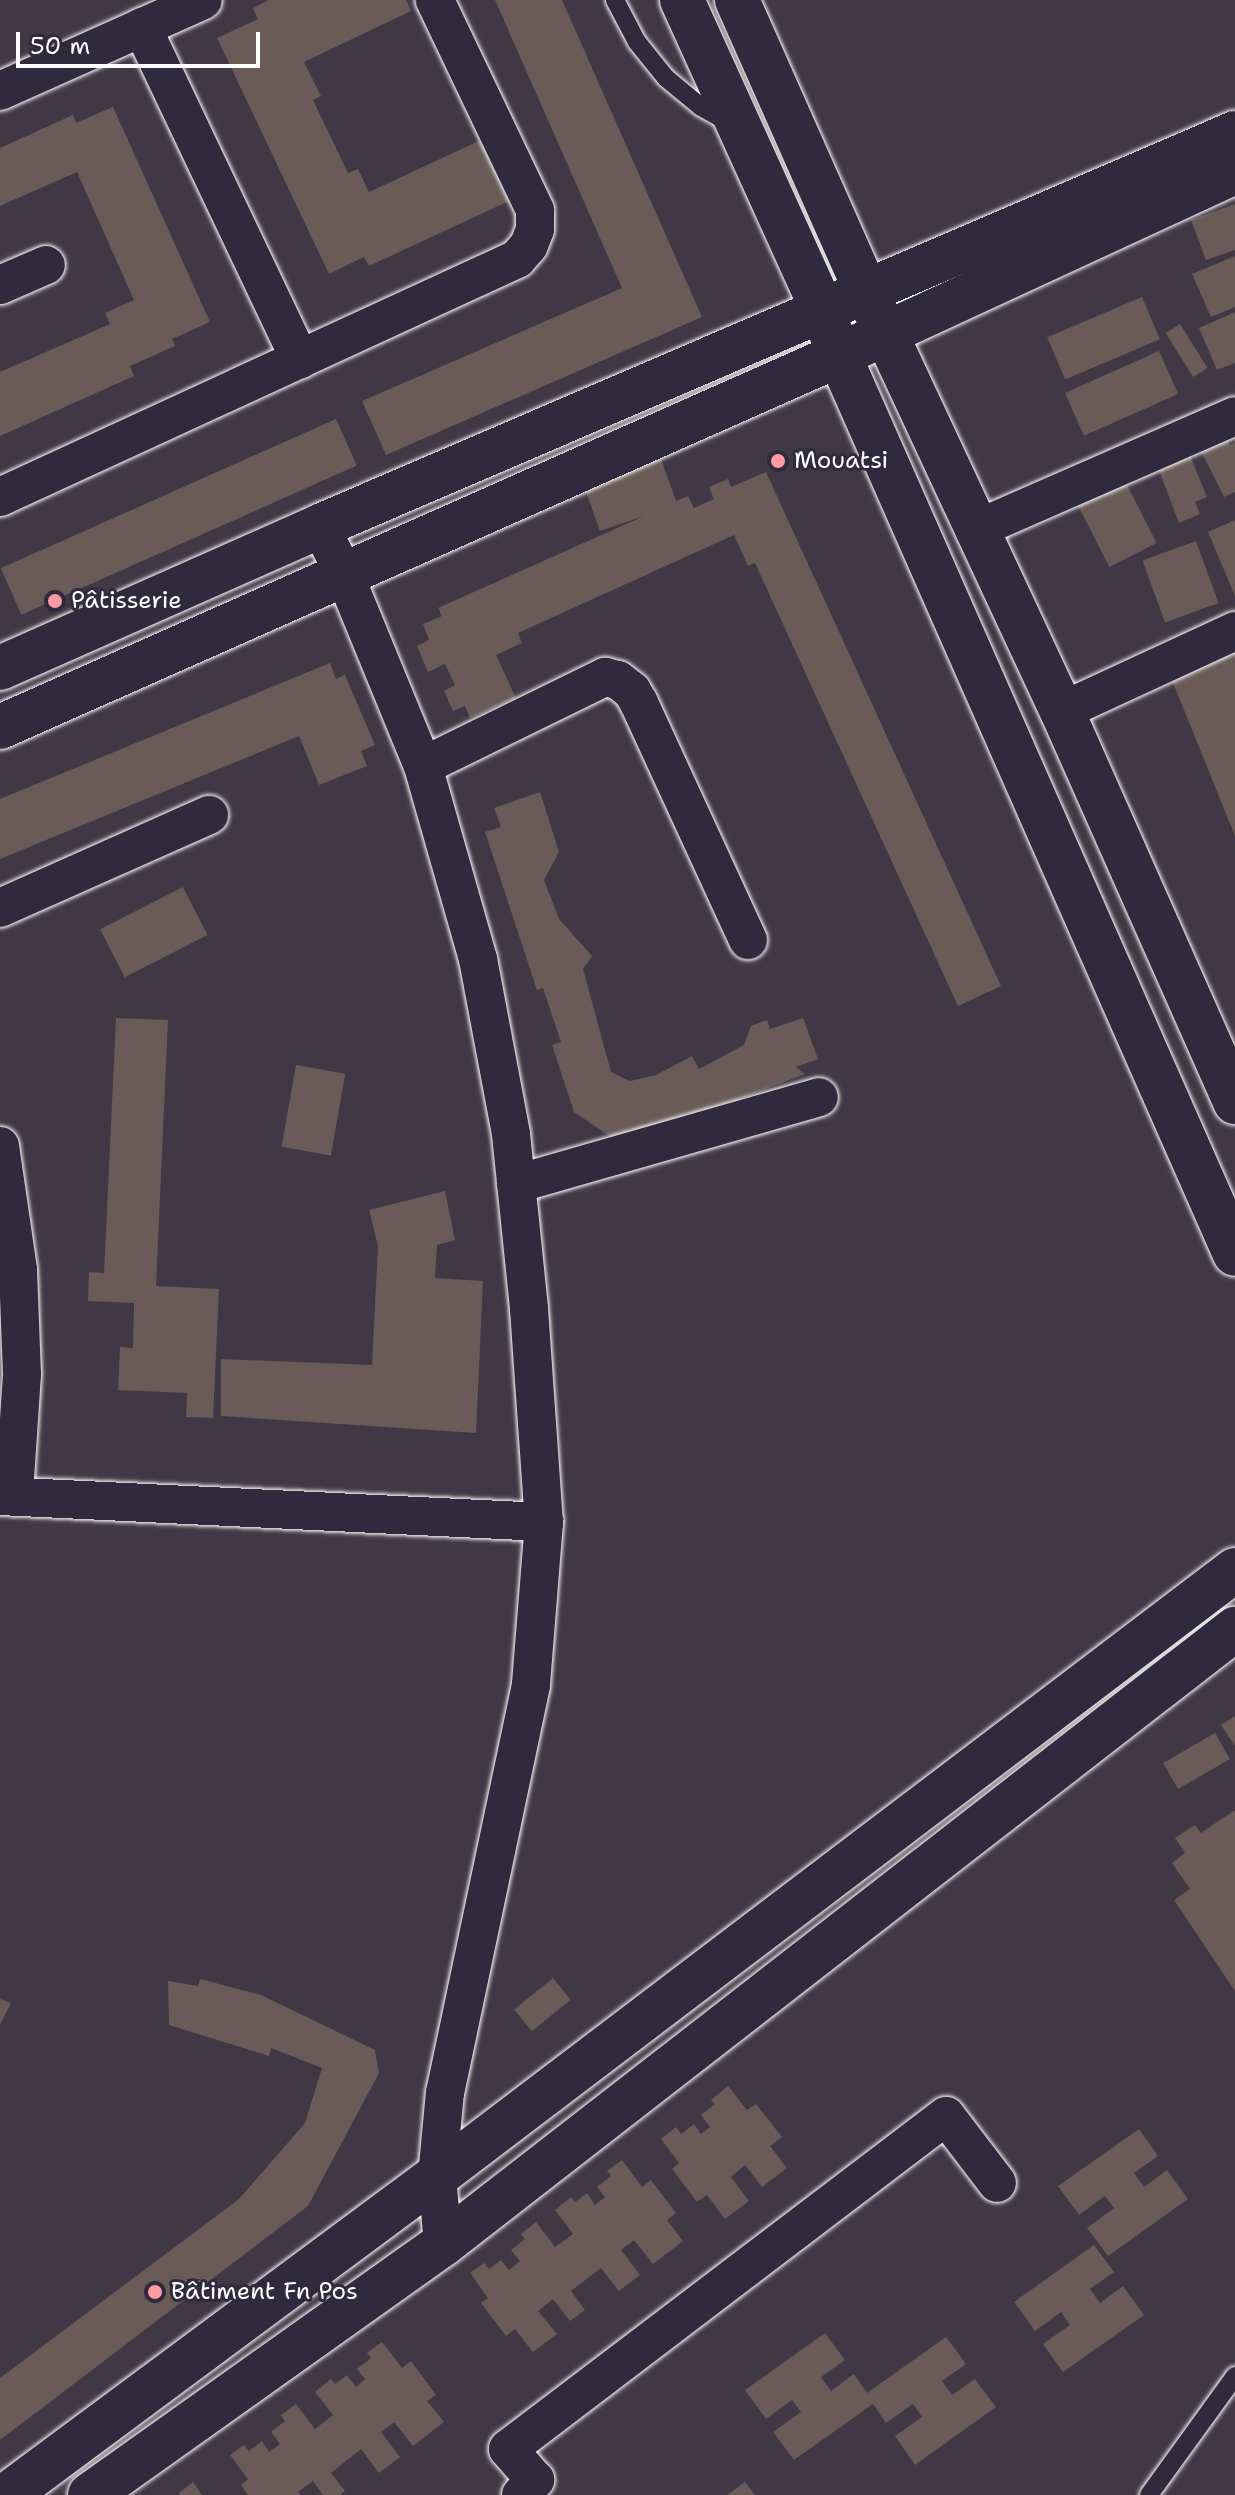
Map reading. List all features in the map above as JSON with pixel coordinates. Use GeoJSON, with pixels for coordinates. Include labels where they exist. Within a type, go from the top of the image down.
{"type":"FeatureCollection","features":[{"type":"Feature","properties":{"kind":"main road"},"geometry":{"type":"LineString","coordinates":[[682,0],[823,311],[839,355],[1235,1254]]}},
{"type":"Feature","properties":{"kind":"main road"},"geometry":{"type":"LineString","coordinates":[[737,0],[866,291],[888,332],[1062,711],[1235,1102]]}},
{"type":"Feature","properties":{"kind":"main road"},"geometry":{"type":"LineString","coordinates":[[0,668],[320,526],[1235,133]]}},
{"type":"Feature","properties":{"kind":"main road"},"geometry":{"type":"LineString","coordinates":[[0,727],[839,355],[1235,172]]}},
{"type":"Feature","properties":{"kind":"main road"},"geometry":{"type":"LineString","coordinates":[[7,2495],[437,2176],[1235,1570]]}},
{"type":"Feature","properties":{"kind":"main road"},"geometry":{"type":"LineString","coordinates":[[90,2495],[443,2244],[1235,1629]]}},
{"type":"Feature","properties":{"kind":"street"},"geometry":{"type":"LineString","coordinates":[[0,91],[203,0]]}},
{"type":"Feature","properties":{"kind":"street"},"geometry":{"type":"LineString","coordinates":[[0,497],[517,259],[529,245],[535,229],[535,210],[435,0]]}},
{"type":"Feature","properties":{"kind":"street"},"geometry":{"type":"LineString","coordinates":[[142,27],[300,359]]}},
{"type":"Feature","properties":{"kind":"street"},"geometry":{"type":"LineString","coordinates":[[0,285],[46,265]]}},
{"type":"Feature","properties":{"kind":"street"},"geometry":{"type":"LineString","coordinates":[[979,528],[1235,416]]}},
{"type":"Feature","properties":{"kind":"street"},"geometry":{"type":"LineString","coordinates":[[320,526],[345,576],[423,766],[478,959],[511,1134],[529,1309],[544,1522],[531,1685],[445,2092],[437,2176],[443,2244]]}},
{"type":"Feature","properties":{"kind":"street"},"geometry":{"type":"LineString","coordinates":[[1062,711],[1235,631]]}},
{"type":"Feature","properties":{"kind":"street"},"geometry":{"type":"LineString","coordinates":[[423,766],[605,677],[618,680],[632,691],[639,703],[748,940]]}},
{"type":"Feature","properties":{"kind":"street"},"geometry":{"type":"LineString","coordinates":[[0,908],[209,815]]}},
{"type":"Feature","properties":{"kind":"street"},"geometry":{"type":"LineString","coordinates":[[516,1184],[661,1146],[819,1097]]}},
{"type":"Feature","properties":{"kind":"street"},"geometry":{"type":"LineString","coordinates":[[0,1146],[18,1270],[7,1496],[544,1522]]}},
{"type":"Feature","properties":{"kind":"street"},"geometry":{"type":"LineString","coordinates":[[521,2495],[535,2480],[508,2449],[946,2116],[997,2183]]}},
{"type":"Feature","properties":{"kind":"lane"},"geometry":{"type":"LineString","coordinates":[[615,0],[637,42],[666,78],[701,107],[742,129]]}},
{"type":"Feature","properties":{"kind":"lane"},"geometry":{"type":"LineString","coordinates":[[1149,2495],[1235,2376]]}},
{"type":"Feature","properties":{"kind":"building"},"geometry":{"type":"Polygon","coordinates":[[[269,0],[406,0],[411,11],[304,62],[321,96],[313,100],[348,173],[358,169],[369,192],[481,140],[509,201],[369,266],[364,257],[329,274],[217,38],[258,19],[253,8],[269,0]]]}},
{"type":"Feature","properties":{"kind":"building"},"geometry":{"type":"Polygon","coordinates":[[[495,0],[562,0],[702,317],[386,455],[362,401],[622,288],[495,0]]]}},
{"type":"Feature","properties":{"kind":"building"},"geometry":{"type":"Polygon","coordinates":[[[113,107],[210,322],[172,339],[175,346],[130,366],[134,376],[0,436],[0,372],[110,324],[105,313],[134,300],[77,172],[0,206],[0,148],[73,115],[76,123],[113,107]]]}},
{"type":"Feature","properties":{"kind":"building"},"geometry":{"type":"Polygon","coordinates":[[[1235,204],[1235,250],[1206,260],[1191,220],[1235,204]]]}},
{"type":"Feature","properties":{"kind":"building"},"geometry":{"type":"Polygon","coordinates":[[[1235,256],[1235,307],[1211,317],[1192,274],[1235,256]]]}},
{"type":"Feature","properties":{"kind":"building"},"geometry":{"type":"Polygon","coordinates":[[[1142,297],[1160,339],[1065,380],[1047,337],[1142,297]]]}},
{"type":"Feature","properties":{"kind":"building"},"geometry":{"type":"Polygon","coordinates":[[[1235,312],[1235,363],[1217,370],[1199,328],[1235,312]]]}},
{"type":"Feature","properties":{"kind":"building"},"geometry":{"type":"Polygon","coordinates":[[[1180,324],[1208,368],[1193,377],[1166,333],[1180,324]]]}},
{"type":"Feature","properties":{"kind":"building"},"geometry":{"type":"Polygon","coordinates":[[[1159,351],[1178,394],[1084,436],[1065,393],[1159,351]]]}},
{"type":"Feature","properties":{"kind":"building"},"geometry":{"type":"Polygon","coordinates":[[[336,419],[357,466],[21,615],[1,568],[336,419]]]}},
{"type":"Feature","properties":{"kind":"building"},"geometry":{"type":"Polygon","coordinates":[[[1226,435],[1230,445],[1235,442],[1235,492],[1224,497],[1199,447],[1226,435]]]}},
{"type":"Feature","properties":{"kind":"building"},"geometry":{"type":"Polygon","coordinates":[[[659,453],[676,501],[688,496],[694,508],[714,499],[709,487],[728,479],[731,487],[766,472],[1001,986],[958,1006],[755,563],[748,566],[734,535],[518,633],[522,643],[496,655],[516,698],[470,718],[465,706],[453,711],[444,691],[455,685],[445,664],[428,672],[417,646],[429,640],[423,624],[442,616],[438,608],[644,516],[600,531],[582,481],[659,453]]]}},
{"type":"Feature","properties":{"kind":"building"},"geometry":{"type":"Polygon","coordinates":[[[1189,453],[1207,497],[1195,502],[1200,514],[1179,523],[1157,465],[1189,453]]]}},
{"type":"Feature","properties":{"kind":"building"},"geometry":{"type":"Polygon","coordinates":[[[1123,477],[1157,543],[1109,567],[1076,501],[1123,477]]]}},
{"type":"Feature","properties":{"kind":"building"},"geometry":{"type":"Polygon","coordinates":[[[1235,520],[1235,596],[1208,532],[1235,520]]]}},
{"type":"Feature","properties":{"kind":"building"},"geometry":{"type":"Polygon","coordinates":[[[1196,541],[1219,603],[1165,623],[1142,560],[1196,541]]]}},
{"type":"Feature","properties":{"kind":"building"},"geometry":{"type":"Polygon","coordinates":[[[1235,635],[1235,836],[1165,663],[1235,635]]]}},
{"type":"Feature","properties":{"kind":"building"},"geometry":{"type":"Polygon","coordinates":[[[330,663],[336,679],[345,675],[375,745],[361,751],[367,766],[319,785],[299,736],[0,859],[0,799],[330,663]]]}},
{"type":"Feature","properties":{"kind":"building"},"geometry":{"type":"Polygon","coordinates":[[[540,792],[559,852],[544,880],[559,919],[592,956],[583,969],[611,1072],[630,1081],[656,1075],[692,1056],[699,1069],[744,1045],[751,1026],[767,1020],[770,1029],[803,1018],[818,1059],[796,1067],[805,1074],[621,1144],[574,1112],[552,1045],[561,1042],[543,988],[537,990],[485,832],[501,827],[494,808],[540,792]]]}},
{"type":"Feature","properties":{"kind":"building"},"geometry":{"type":"Polygon","coordinates":[[[183,887],[208,935],[125,977],[100,929],[183,887]]]}},
{"type":"Feature","properties":{"kind":"building"},"geometry":{"type":"Polygon","coordinates":[[[116,1018],[168,1020],[156,1286],[219,1289],[213,1418],[186,1417],[187,1393],[118,1390],[120,1347],[133,1348],[134,1303],[88,1301],[89,1272],[104,1273],[116,1018]]]}},
{"type":"Feature","properties":{"kind":"building"},"geometry":{"type":"Polygon","coordinates":[[[296,1065],[345,1074],[331,1155],[282,1147],[296,1065]]]}},
{"type":"Feature","properties":{"kind":"building"},"geometry":{"type":"Polygon","coordinates":[[[445,1191],[455,1240],[437,1245],[435,1278],[483,1281],[476,1433],[221,1416],[221,1359],[372,1365],[378,1246],[369,1210],[445,1191]]]}},
{"type":"Feature","properties":{"kind":"building"},"geometry":{"type":"Polygon","coordinates":[[[1235,1716],[1235,1746],[1221,1725],[1235,1716]]]}},
{"type":"Feature","properties":{"kind":"building"},"geometry":{"type":"Polygon","coordinates":[[[1215,1733],[1230,1759],[1178,1789],[1163,1763],[1215,1733]]]}},
{"type":"Feature","properties":{"kind":"building"},"geometry":{"type":"Polygon","coordinates":[[[1235,1810],[1235,1991],[1174,1900],[1190,1889],[1172,1863],[1185,1853],[1175,1838],[1195,1825],[1201,1833],[1235,1810]]]}},
{"type":"Feature","properties":{"kind":"building"},"geometry":{"type":"Polygon","coordinates":[[[553,1978],[571,2000],[532,2031],[514,2009],[553,1978]]]}},
{"type":"Feature","properties":{"kind":"building","name":"Bâtiment Fn Pos"},"geometry":{"type":"Polygon","coordinates":[[[200,1979],[261,1995],[375,2050],[379,2073],[308,2206],[0,2440],[0,2378],[239,2199],[305,2123],[322,2068],[271,2048],[269,2056],[169,2025],[168,1981],[198,1986],[200,1979]]]}},
{"type":"Feature","properties":{"kind":"building"},"geometry":{"type":"Polygon","coordinates":[[[0,1999],[11,2003],[0,2025],[0,1999]]]}},
{"type":"Feature","properties":{"kind":"building"},"geometry":{"type":"Polygon","coordinates":[[[728,2086],[747,2110],[756,2104],[782,2137],[770,2146],[787,2168],[762,2187],[745,2165],[731,2177],[749,2201],[725,2219],[707,2195],[697,2202],[672,2169],[679,2163],[661,2139],[676,2127],[681,2134],[694,2124],[701,2134],[710,2127],[701,2115],[715,2104],[711,2100],[728,2086]]]}},
{"type":"Feature","properties":{"kind":"building"},"geometry":{"type":"Polygon","coordinates":[[[1139,2129],[1158,2156],[1134,2173],[1144,2187],[1167,2170],[1188,2199],[1108,2256],[1087,2228],[1114,2208],[1105,2196],[1079,2215],[1058,2186],[1139,2129]]]}},
{"type":"Feature","properties":{"kind":"building"},"geometry":{"type":"Polygon","coordinates":[[[622,2160],[642,2187],[651,2180],[676,2213],[667,2220],[683,2241],[653,2264],[634,2240],[621,2250],[640,2275],[619,2291],[601,2268],[571,2291],[585,2310],[570,2321],[553,2299],[538,2311],[557,2334],[533,2352],[515,2329],[506,2336],[481,2303],[488,2298],[470,2273],[484,2263],[489,2269],[501,2260],[509,2270],[520,2261],[511,2250],[525,2239],[521,2234],[536,2222],[555,2247],[573,2234],[555,2210],[571,2197],[575,2202],[587,2193],[595,2205],[605,2197],[597,2187],[611,2176],[607,2171],[622,2160]]]}},
{"type":"Feature","properties":{"kind":"building"},"geometry":{"type":"Polygon","coordinates":[[[1094,2245],[1114,2272],[1090,2289],[1100,2303],[1123,2286],[1144,2315],[1063,2372],[1043,2344],[1070,2325],[1061,2312],[1035,2331],[1014,2302],[1094,2245]]]}},
{"type":"Feature","properties":{"kind":"building"},"geometry":{"type":"Polygon","coordinates":[[[825,2333],[845,2360],[821,2377],[831,2391],[854,2374],[867,2393],[946,2337],[966,2364],[942,2381],[952,2395],[975,2379],[996,2407],[915,2465],[895,2436],[922,2417],[913,2404],[886,2423],[873,2404],[794,2460],[773,2432],[801,2412],[792,2400],[766,2419],[745,2390],[825,2333]]]}},
{"type":"Feature","properties":{"kind":"building"},"geometry":{"type":"Polygon","coordinates":[[[382,2342],[402,2368],[411,2361],[436,2395],[427,2401],[444,2422],[413,2446],[394,2422],[381,2432],[400,2457],[379,2473],[361,2449],[331,2473],[345,2491],[340,2495],[323,2495],[313,2481],[298,2492],[301,2495],[248,2495],[241,2485],[248,2479],[230,2455],[244,2445],[249,2451],[262,2441],[269,2452],[280,2444],[271,2432],[285,2421],[281,2415],[296,2404],[315,2429],[333,2415],[315,2392],[331,2379],[335,2384],[347,2375],[356,2387],[365,2379],[357,2369],[371,2358],[367,2353],[382,2342]]]}},
{"type":"Feature","properties":{"kind":"building"},"geometry":{"type":"Polygon","coordinates":[[[193,2482],[202,2495],[180,2495],[179,2493],[193,2482]]]}},
{"type":"Feature","properties":{"kind":"building"},"geometry":{"type":"Polygon","coordinates":[[[745,2482],[755,2495],[727,2495],[745,2482]]]}},
{"type":"Feature","properties":{"kind":"place","name":"Mouatsi"},"geometry":{"type":"Point","coordinates":[778,461]}},
{"type":"Feature","properties":{"kind":"place","name":"Pâtisserie"},"geometry":{"type":"Point","coordinates":[55,601]}},
{"type":"Feature","properties":{"kind":"place","name":"Bâtiment Fn Pos"},"geometry":{"type":"Point","coordinates":[155,2292]}}]}
